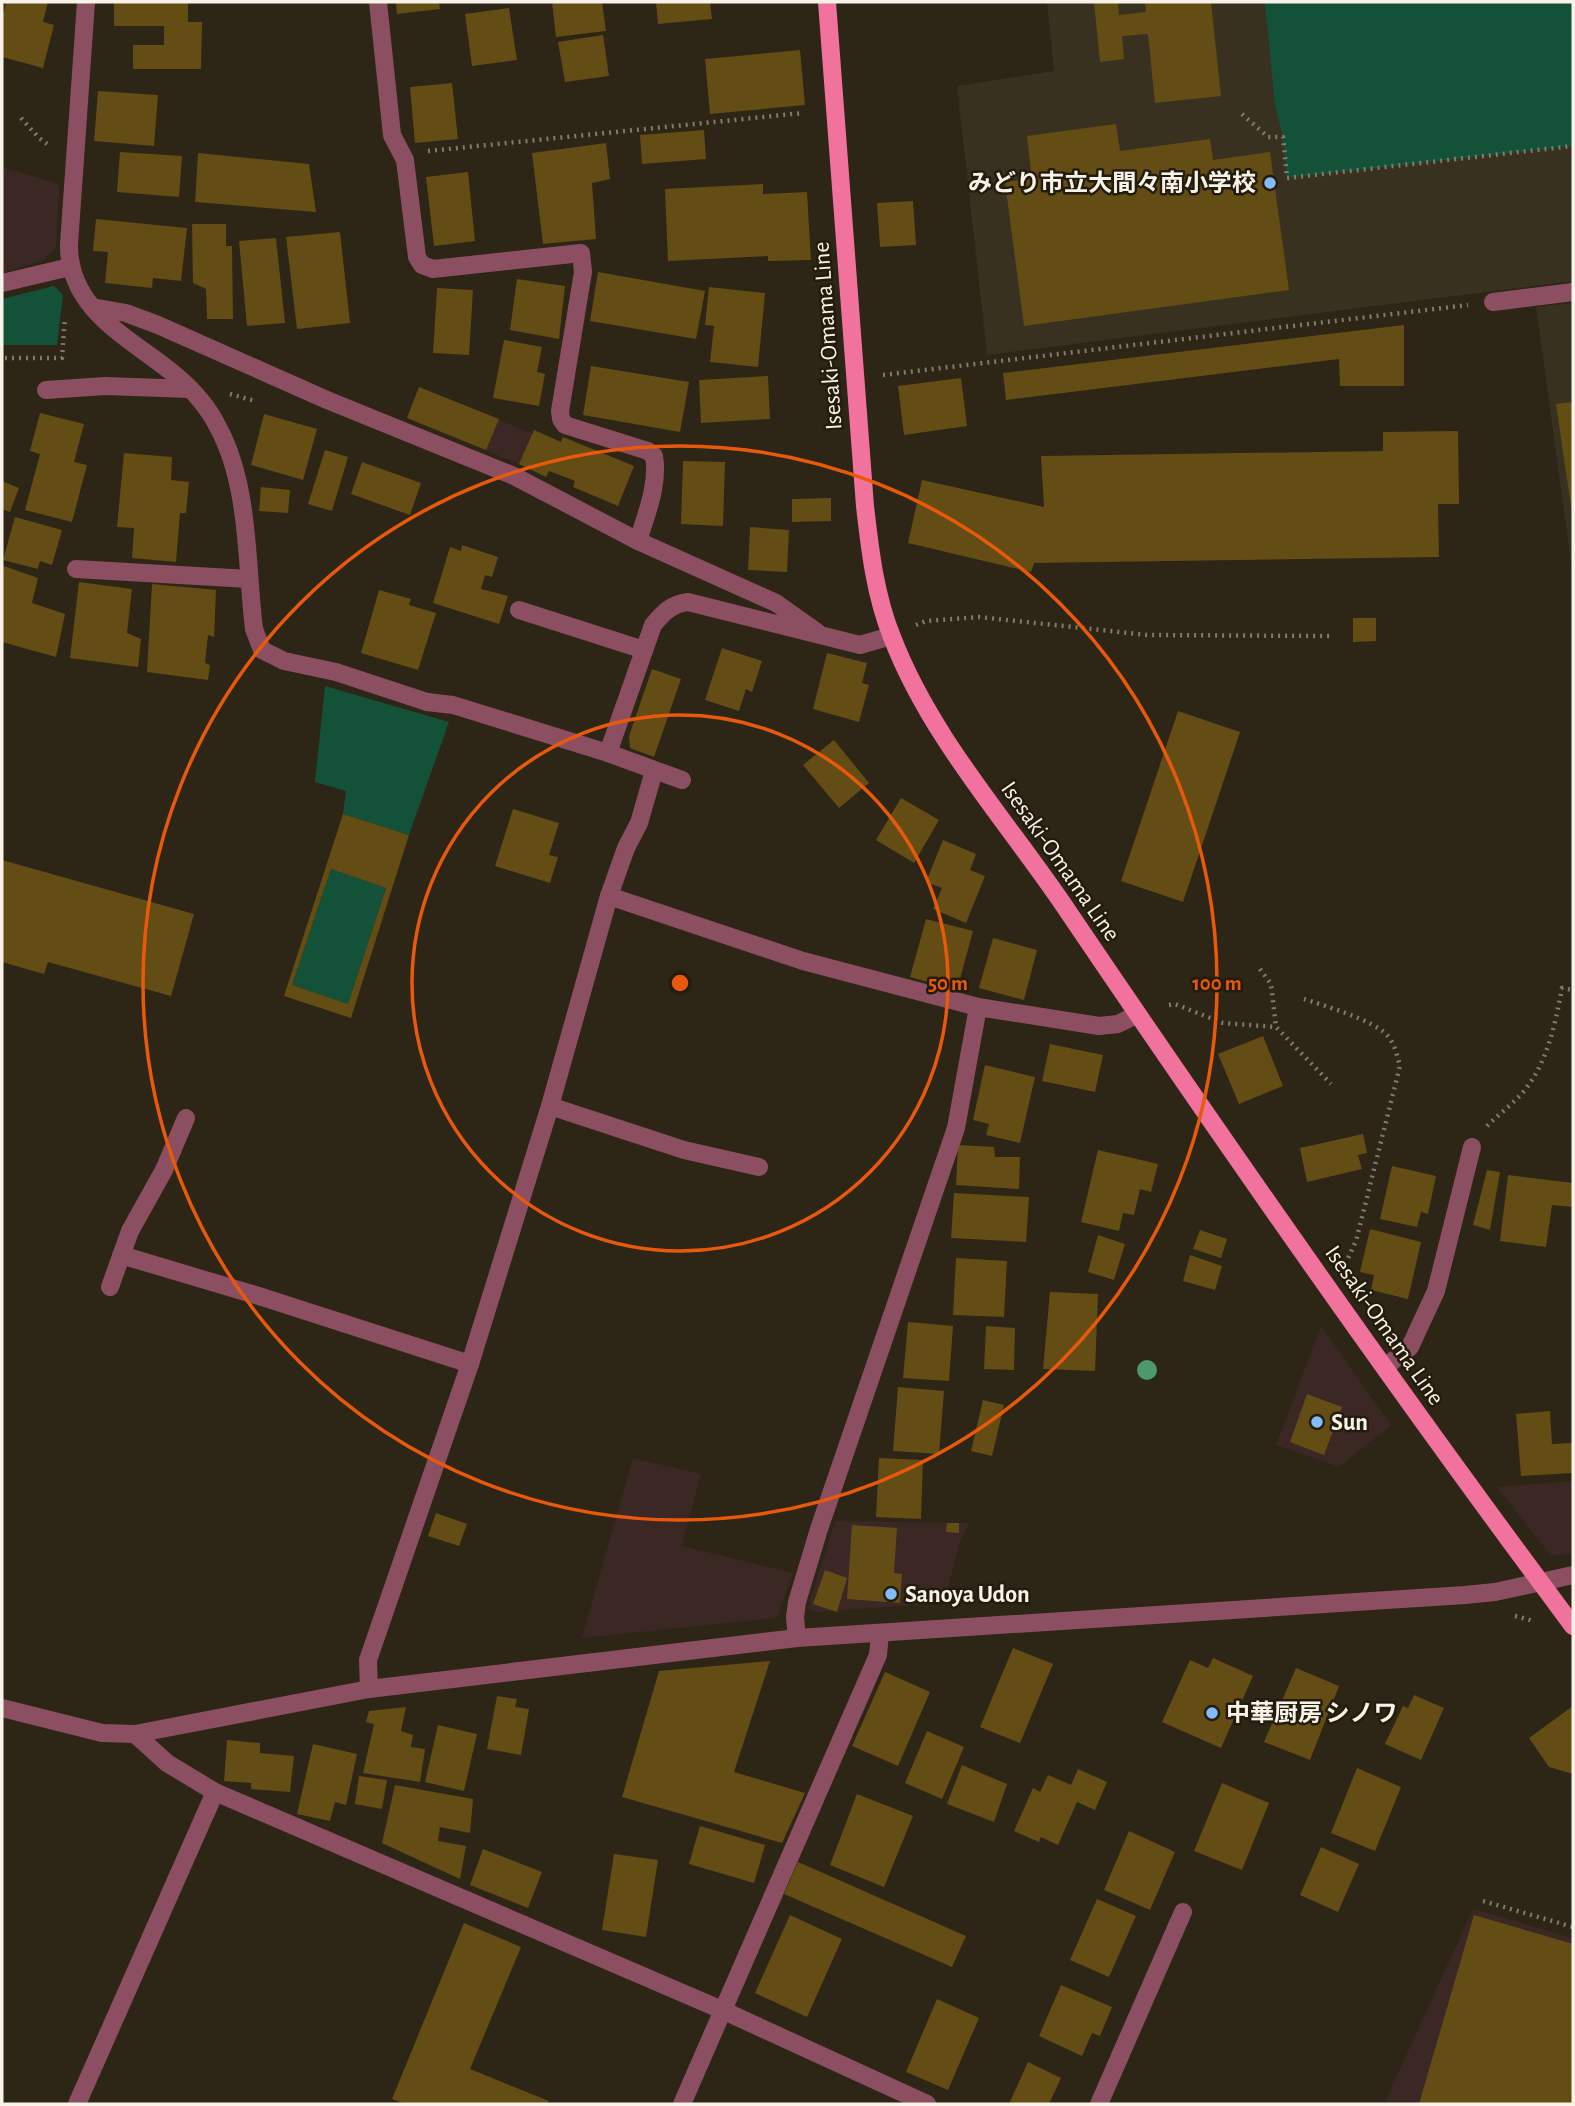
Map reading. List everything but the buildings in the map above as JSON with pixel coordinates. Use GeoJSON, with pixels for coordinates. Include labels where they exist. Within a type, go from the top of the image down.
{"type":"FeatureCollection","features":[{"type":"Feature","properties":{"kind":"main road","name":"Isesaki-Omama Line"},"geometry":{"type":"LineString","coordinates":[[827,2],[863,482],[874,571],[891,636],[925,704],[946,738],[1068,911],[1136,1015],[1324,1282],[1573,1626]]}},
{"type":"Feature","properties":{"kind":"street"},"geometry":{"type":"LineString","coordinates":[[86,2],[69,244],[71,267],[79,289],[92,307],[113,328],[190,389],[216,424],[234,463],[256,640],[262,650],[284,661],[337,672],[427,702],[453,705],[608,753],[682,780]]}},
{"type":"Feature","properties":{"kind":"street"},"geometry":{"type":"LineString","coordinates":[[378,2],[392,135],[402,151],[417,257],[422,265],[433,269],[581,253],[583,272],[560,411],[561,419],[565,425],[648,451],[654,456],[649,504],[638,541]]}},
{"type":"Feature","properties":{"kind":"street"},"geometry":{"type":"LineString","coordinates":[[2,283],[71,267]]}},
{"type":"Feature","properties":{"kind":"street"},"geometry":{"type":"LineString","coordinates":[[1493,302],[1573,292]]}},
{"type":"Feature","properties":{"kind":"street"},"geometry":{"type":"LineString","coordinates":[[92,307],[126,313],[158,325],[327,400],[514,476],[638,541],[776,603],[817,632]]}},
{"type":"Feature","properties":{"kind":"street"},"geometry":{"type":"LineString","coordinates":[[46,390],[105,386],[190,389]]}},
{"type":"Feature","properties":{"kind":"street"},"geometry":{"type":"LineString","coordinates":[[76,569],[249,579]]}},
{"type":"Feature","properties":{"kind":"street"},"geometry":{"type":"LineString","coordinates":[[608,753],[653,625],[666,610],[679,603],[688,602],[817,632],[860,645],[891,636]]}},
{"type":"Feature","properties":{"kind":"street"},"geometry":{"type":"LineString","coordinates":[[519,610],[644,650]]}},
{"type":"Feature","properties":{"kind":"street"},"geometry":{"type":"LineString","coordinates":[[369,1689],[368,1660],[470,1364],[550,1106],[609,896],[626,848],[639,823],[654,771]]}},
{"type":"Feature","properties":{"kind":"street"},"geometry":{"type":"LineString","coordinates":[[609,896],[803,961],[978,1007],[1099,1026],[1118,1024],[1136,1015]]}},
{"type":"Feature","properties":{"kind":"street"},"geometry":{"type":"LineString","coordinates":[[797,1638],[797,1602],[819,1529],[956,1128],[978,1007]]}},
{"type":"Feature","properties":{"kind":"street"},"geometry":{"type":"LineString","coordinates":[[550,1106],[684,1150],[759,1167]]}},
{"type":"Feature","properties":{"kind":"street"},"geometry":{"type":"LineString","coordinates":[[110,1287],[140,1210],[164,1170],[187,1118]]}},
{"type":"Feature","properties":{"kind":"street"},"geometry":{"type":"LineString","coordinates":[[1385,1367],[1410,1347],[1436,1291],[1472,1147]]}},
{"type":"Feature","properties":{"kind":"street"},"geometry":{"type":"LineString","coordinates":[[121,1255],[470,1364]]}},
{"type":"Feature","properties":{"kind":"street"},"geometry":{"type":"LineString","coordinates":[[2,1708],[102,1733],[135,1734],[369,1689],[797,1638],[1495,1592],[1573,1575]]}},
{"type":"Feature","properties":{"kind":"street"},"geometry":{"type":"LineString","coordinates":[[682,2104],[878,1655],[880,1633]]}},
{"type":"Feature","properties":{"kind":"street"},"geometry":{"type":"LineString","coordinates":[[135,1734],[167,1763],[215,1792],[722,2011],[927,2104]]}},
{"type":"Feature","properties":{"kind":"street"},"geometry":{"type":"LineString","coordinates":[[77,2104],[215,1792]]}},
{"type":"Feature","properties":{"kind":"street"},"geometry":{"type":"LineString","coordinates":[[1099,2104],[1183,1912]]}},
{"type":"Feature","properties":{"kind":"path"},"geometry":{"type":"LineString","coordinates":[[402,151],[803,113]]}},
{"type":"Feature","properties":{"kind":"path"},"geometry":{"type":"LineString","coordinates":[[1242,114],[1268,137],[1283,137],[1287,178],[1573,146]]}},
{"type":"Feature","properties":{"kind":"path"},"geometry":{"type":"LineString","coordinates":[[875,376],[1493,302]]}},
{"type":"Feature","properties":{"kind":"path"},"geometry":{"type":"LineString","coordinates":[[5,358],[62,358],[66,306]]}},
{"type":"Feature","properties":{"kind":"path"},"geometry":{"type":"LineString","coordinates":[[891,636],[926,621],[979,617],[1147,635],[1330,636]]}},
{"type":"Feature","properties":{"kind":"path"},"geometry":{"type":"LineString","coordinates":[[1260,969],[1271,984],[1276,1027],[1331,1084]]}},
{"type":"Feature","properties":{"kind":"path"},"geometry":{"type":"LineString","coordinates":[[1472,1147],[1488,1125],[1522,1094],[1540,1068],[1555,1026],[1562,988],[1573,990]]}},
{"type":"Feature","properties":{"kind":"path"},"geometry":{"type":"LineString","coordinates":[[1304,999],[1340,1011],[1386,1034],[1395,1048],[1400,1066],[1356,1241],[1343,1269],[1324,1282]]}},
{"type":"Feature","properties":{"kind":"path"},"geometry":{"type":"LineString","coordinates":[[1169,1005],[1175,1004],[1223,1023],[1276,1027]]}},
{"type":"Feature","properties":{"kind":"path"},"geometry":{"type":"LineString","coordinates":[[1514,1616],[1537,1623]]}},
{"type":"Feature","properties":{"kind":"path"},"geometry":{"type":"LineString","coordinates":[[1483,1901],[1573,1927]]}},
{"type":"Feature","properties":{"kind":"shaded area","name":"みどり市立大間々南小学校"},"geometry":{"type":"Polygon","coordinates":[[[1047,2],[1573,2],[1573,281],[987,355],[957,86],[1054,71],[1047,2]]]}},
{"type":"Feature","properties":{"kind":"shaded area"},"geometry":{"type":"Polygon","coordinates":[[[2,167],[59,184],[56,247],[44,260],[2,273],[2,167]]]}},
{"type":"Feature","properties":{"kind":"shaded area"},"geometry":{"type":"Polygon","coordinates":[[[1573,303],[1573,577],[1536,307],[1573,303]]]}},
{"type":"Feature","properties":{"kind":"shaded area"},"geometry":{"type":"Polygon","coordinates":[[[419,387],[533,434],[519,464],[407,418],[419,387]]]}},
{"type":"Feature","properties":{"kind":"shaded area"},"geometry":{"type":"Polygon","coordinates":[[[1321,1326],[1391,1425],[1339,1467],[1276,1445],[1321,1326]]]}},
{"type":"Feature","properties":{"kind":"shaded area"},"geometry":{"type":"Polygon","coordinates":[[[633,1458],[701,1474],[682,1546],[793,1573],[777,1618],[582,1638],[633,1458]]]}},
{"type":"Feature","properties":{"kind":"shaded area"},"geometry":{"type":"Polygon","coordinates":[[[1573,1481],[1573,1553],[1551,1556],[1497,1487],[1573,1481]]]}},
{"type":"Feature","properties":{"kind":"shaded area"},"geometry":{"type":"Polygon","coordinates":[[[835,1521],[970,1523],[960,1542],[944,1603],[816,1612],[808,1608],[835,1521]]]}},
{"type":"Feature","properties":{"kind":"shaded area"},"geometry":{"type":"Polygon","coordinates":[[[1473,1909],[1573,1938],[1573,2104],[1384,2104],[1473,1909]]]}},
{"type":"Feature","properties":{"kind":"green space"},"geometry":{"type":"Polygon","coordinates":[[[1265,2],[1573,2],[1573,146],[1287,178],[1283,137],[1275,105],[1265,2]]]}},
{"type":"Feature","properties":{"kind":"green space"},"geometry":{"type":"Polygon","coordinates":[[[54,286],[63,295],[57,345],[2,345],[2,299],[54,286]]]}},
{"type":"Feature","properties":{"kind":"green space"},"geometry":{"type":"Polygon","coordinates":[[[325,686],[449,722],[409,835],[343,814],[346,791],[315,782],[325,686]]]}},
{"type":"Feature","properties":{"kind":"green space"},"geometry":{"type":"Polygon","coordinates":[[[331,869],[386,888],[348,1004],[292,985],[331,869]]]}},
{"type":"Feature","properties":{"kind":"place","name":"みどり市立大間々南小学校"},"geometry":{"type":"Point","coordinates":[1270,183]}},
{"type":"Feature","properties":{"kind":"place","name":"Sun"},"geometry":{"type":"Point","coordinates":[1317,1422]}},
{"type":"Feature","properties":{"kind":"place","name":"Sanoya Udon"},"geometry":{"type":"Point","coordinates":[891,1594]}},
{"type":"Feature","properties":{"kind":"place","name":"中華厨房 シノワ"},"geometry":{"type":"Point","coordinates":[1212,1713]}}]}
